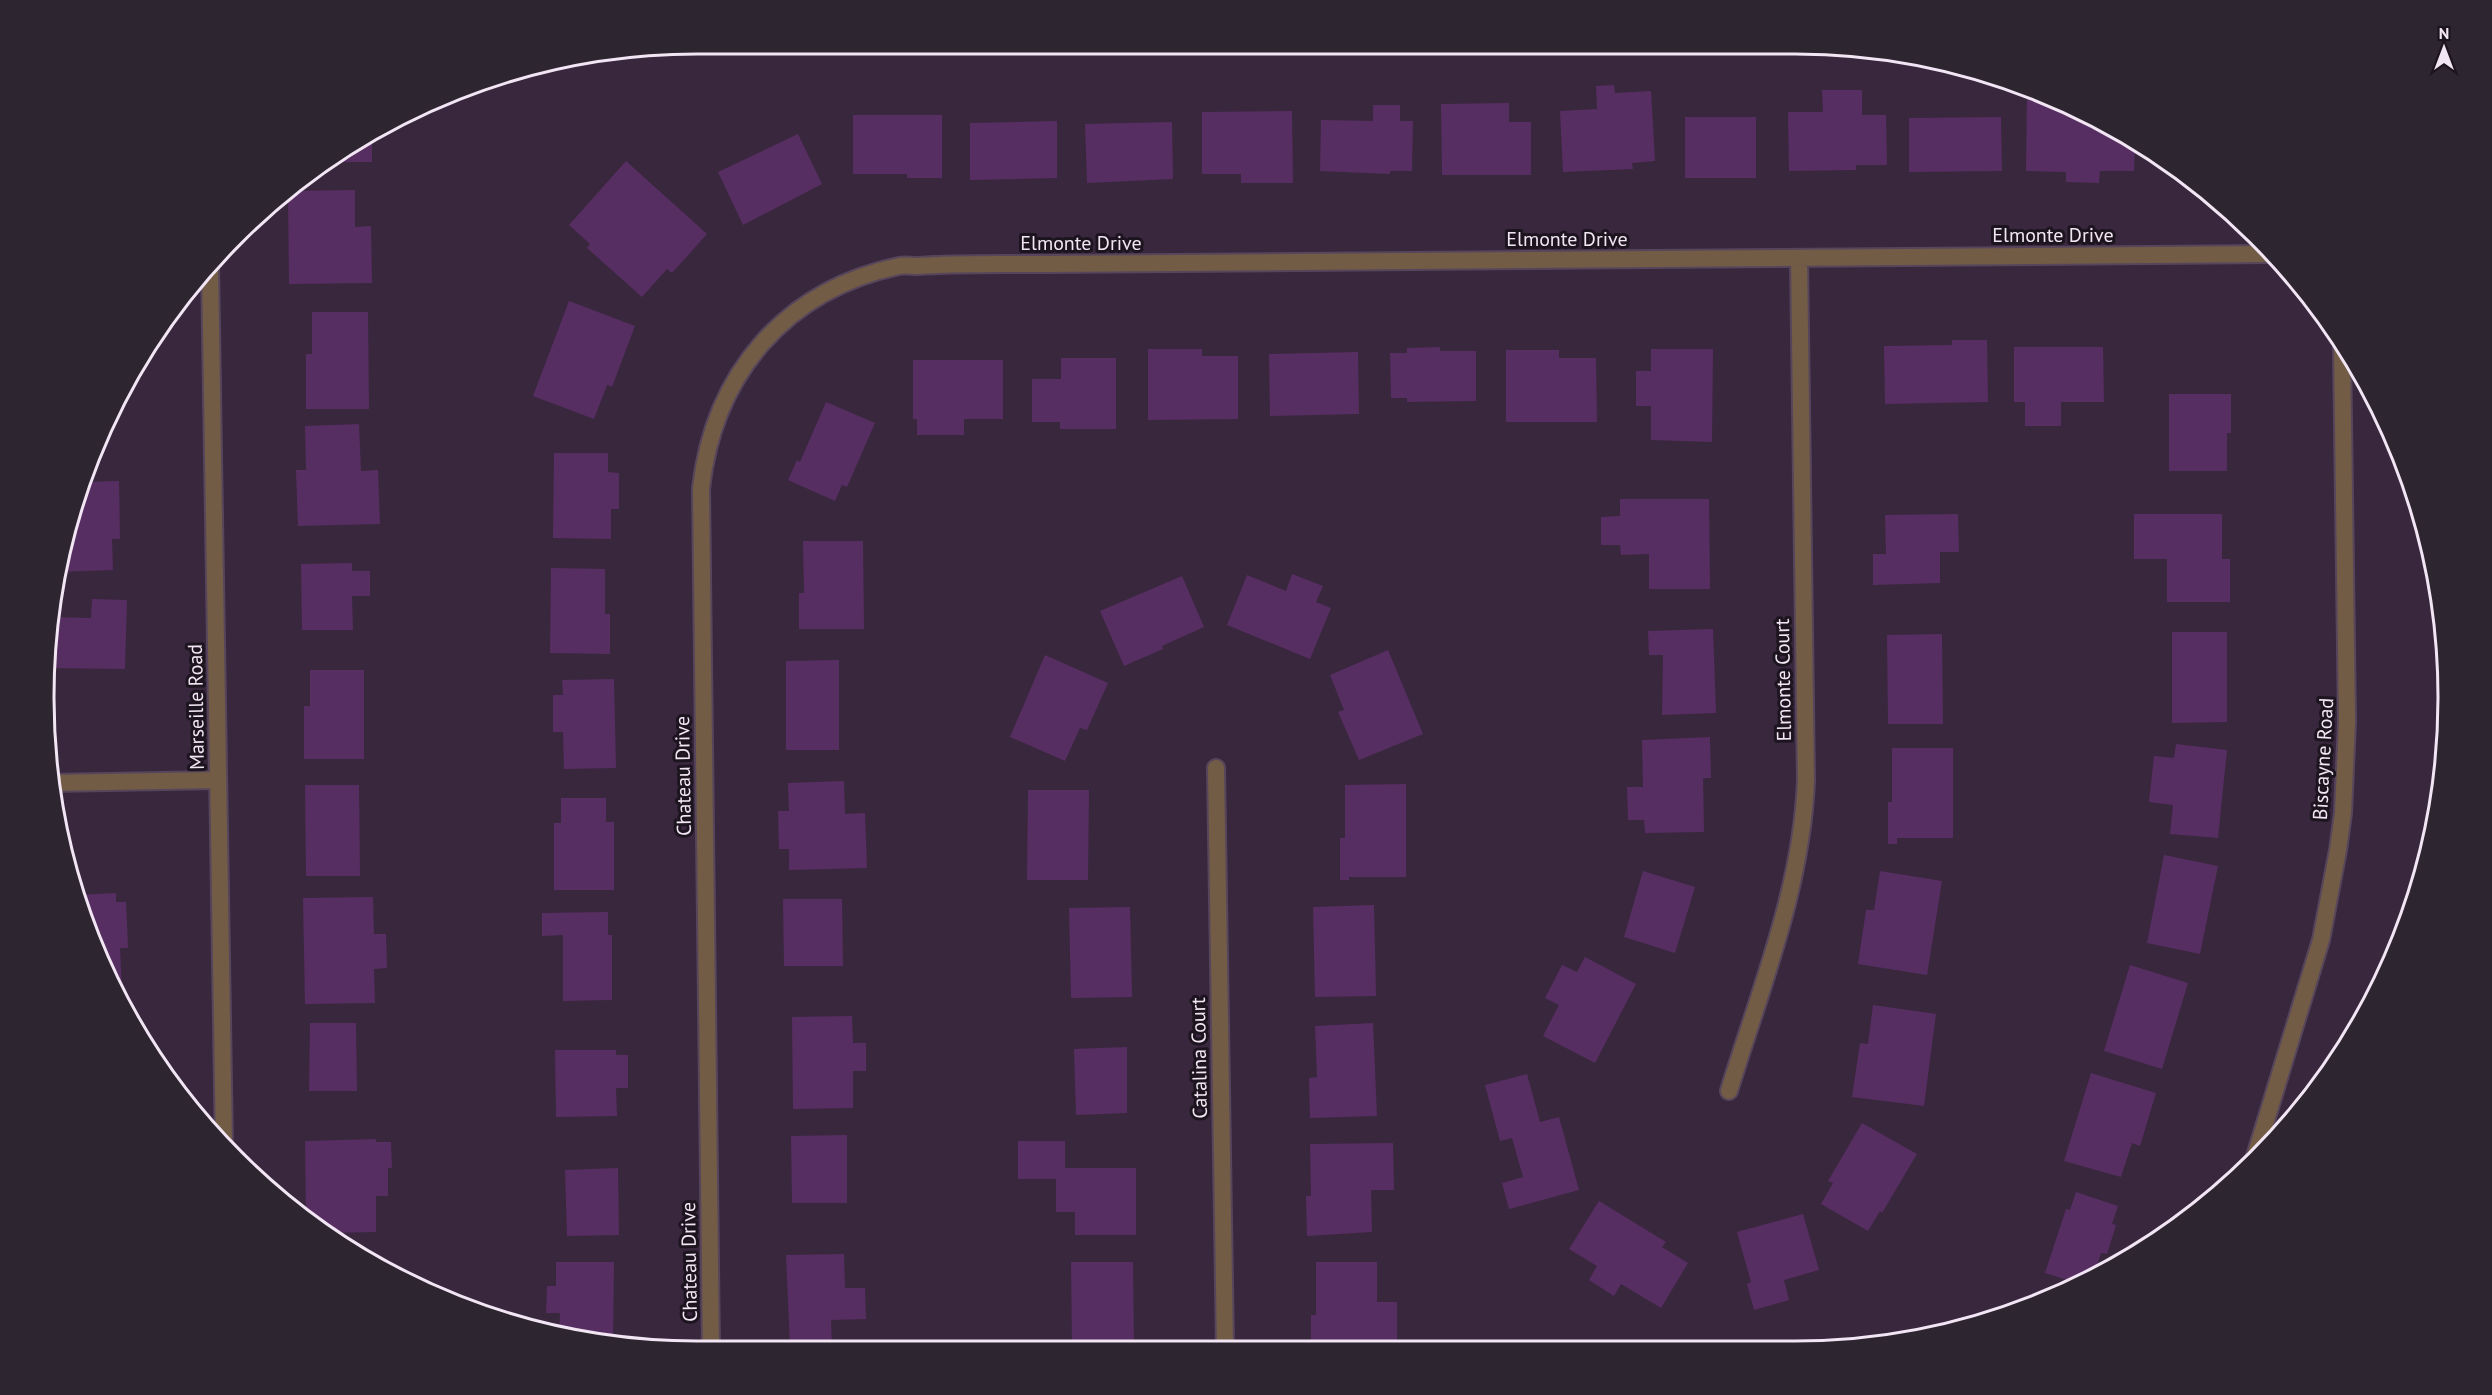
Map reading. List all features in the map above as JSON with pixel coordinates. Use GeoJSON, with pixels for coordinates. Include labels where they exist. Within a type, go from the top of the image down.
{"type":"FeatureCollection","features":[{"type":"Feature","properties":{"kind":"street","name":"Elmonte Drive"},"geometry":{"type":"LineString","coordinates":[[865,274],[900,266],[935,263],[2261,254]]}},
{"type":"Feature","properties":{"kind":"street","name":"Elmonte Court"},"geometry":{"type":"LineString","coordinates":[[1729,1091],[1785,911],[1796,870],[1803,827],[1806,780],[1799,258]]}},
{"type":"Feature","properties":{"kind":"street","name":"Chateau Drive"},"geometry":{"type":"LineString","coordinates":[[711,1341],[700,506],[703,471],[710,436],[730,386],[761,343],[787,317],[816,297],[865,274]]}},
{"type":"Feature","properties":{"kind":"street","name":"Marseille Road"},"geometry":{"type":"LineString","coordinates":[[202,288],[218,780],[224,1133]]}},
{"type":"Feature","properties":{"kind":"street","name":"Biscayne Road"},"geometry":{"type":"LineString","coordinates":[[2259,1143],[2321,940],[2343,813],[2347,722],[2342,360]]}},
{"type":"Feature","properties":{"kind":"street","name":"Catalina Court"},"geometry":{"type":"LineString","coordinates":[[1216,768],[1225,1341]]}},
{"type":"Feature","properties":{"kind":"street"},"geometry":{"type":"LineString","coordinates":[[60,783],[218,780]]}},
{"type":"Feature","properties":{"kind":"building"},"geometry":{"type":"Polygon","coordinates":[[[1614,85],[1615,93],[1651,91],[1655,161],[1632,163],[1633,169],[1563,172],[1560,111],[1597,109],[1596,86],[1614,85]]]}},
{"type":"Feature","properties":{"kind":"building"},"geometry":{"type":"Polygon","coordinates":[[[1822,90],[1862,90],[1862,115],[1886,115],[1887,165],[1856,165],[1856,170],[1789,171],[1788,112],[1823,112],[1822,90]]]}},
{"type":"Feature","properties":{"kind":"building"},"geometry":{"type":"Polygon","coordinates":[[[2027,98],[2079,120],[2135,151],[2134,171],[2100,171],[2099,183],[2066,182],[2066,172],[2026,171],[2027,98]]]}},
{"type":"Feature","properties":{"kind":"building"},"geometry":{"type":"Polygon","coordinates":[[[1509,103],[1509,122],[1531,122],[1531,175],[1442,175],[1441,104],[1509,103]]]}},
{"type":"Feature","properties":{"kind":"building"},"geometry":{"type":"Polygon","coordinates":[[[1373,105],[1400,105],[1400,121],[1413,121],[1412,171],[1390,171],[1390,174],[1320,171],[1321,120],[1373,121],[1373,105]]]}},
{"type":"Feature","properties":{"kind":"building"},"geometry":{"type":"Polygon","coordinates":[[[1292,111],[1293,183],[1241,183],[1241,174],[1202,174],[1202,112],[1292,111]]]}},
{"type":"Feature","properties":{"kind":"building"},"geometry":{"type":"Polygon","coordinates":[[[853,115],[942,115],[942,178],[907,178],[907,174],[853,174],[853,115]]]}},
{"type":"Feature","properties":{"kind":"building"},"geometry":{"type":"Polygon","coordinates":[[[1685,117],[1756,117],[1756,178],[1685,178],[1685,117]]]}},
{"type":"Feature","properties":{"kind":"building"},"geometry":{"type":"Polygon","coordinates":[[[2001,117],[2002,171],[1909,172],[1909,118],[2001,117]]]}},
{"type":"Feature","properties":{"kind":"building"},"geometry":{"type":"Polygon","coordinates":[[[1057,121],[1057,178],[970,180],[970,123],[1057,121]]]}},
{"type":"Feature","properties":{"kind":"building"},"geometry":{"type":"Polygon","coordinates":[[[1172,122],[1173,179],[1087,183],[1085,124],[1172,122]]]}},
{"type":"Feature","properties":{"kind":"building"},"geometry":{"type":"Polygon","coordinates":[[[798,134],[822,184],[743,225],[718,172],[798,134]]]}},
{"type":"Feature","properties":{"kind":"building"},"geometry":{"type":"Polygon","coordinates":[[[372,142],[372,162],[340,162],[372,142]]]}},
{"type":"Feature","properties":{"kind":"building"},"geometry":{"type":"Polygon","coordinates":[[[626,161],[707,234],[672,273],[667,269],[642,297],[587,248],[590,244],[569,225],[626,161]]]}},
{"type":"Feature","properties":{"kind":"building"},"geometry":{"type":"Polygon","coordinates":[[[355,190],[355,227],[371,226],[372,283],[289,284],[288,202],[301,191],[355,190]]]}},
{"type":"Feature","properties":{"kind":"building"},"geometry":{"type":"Polygon","coordinates":[[[569,301],[635,326],[612,387],[607,385],[594,419],[533,396],[569,301]]]}},
{"type":"Feature","properties":{"kind":"building"},"geometry":{"type":"Polygon","coordinates":[[[312,312],[368,312],[369,409],[306,409],[306,354],[312,354],[312,312]]]}},
{"type":"Feature","properties":{"kind":"building"},"geometry":{"type":"Polygon","coordinates":[[[1952,340],[1987,340],[1988,402],[1885,404],[1884,346],[1952,345],[1952,340]]]}},
{"type":"Feature","properties":{"kind":"building"},"geometry":{"type":"Polygon","coordinates":[[[1440,347],[1440,351],[1476,351],[1476,401],[1407,402],[1407,398],[1391,398],[1390,353],[1407,353],[1407,348],[1440,347]]]}},
{"type":"Feature","properties":{"kind":"building"},"geometry":{"type":"Polygon","coordinates":[[[2014,347],[2103,347],[2104,402],[2061,402],[2061,426],[2025,426],[2025,402],[2014,402],[2014,347]]]}},
{"type":"Feature","properties":{"kind":"building"},"geometry":{"type":"Polygon","coordinates":[[[1148,349],[1202,349],[1202,356],[1238,356],[1238,419],[1148,420],[1148,349]]]}},
{"type":"Feature","properties":{"kind":"building"},"geometry":{"type":"Polygon","coordinates":[[[1651,349],[1713,349],[1712,442],[1651,440],[1651,406],[1636,406],[1636,371],[1651,371],[1651,349]]]}},
{"type":"Feature","properties":{"kind":"building"},"geometry":{"type":"Polygon","coordinates":[[[1506,350],[1559,350],[1559,358],[1596,358],[1597,422],[1506,422],[1506,350]]]}},
{"type":"Feature","properties":{"kind":"building"},"geometry":{"type":"Polygon","coordinates":[[[1358,352],[1359,414],[1270,416],[1269,354],[1358,352]]]}},
{"type":"Feature","properties":{"kind":"building"},"geometry":{"type":"Polygon","coordinates":[[[1061,358],[1116,358],[1116,429],[1060,429],[1060,422],[1032,422],[1032,379],[1061,379],[1061,358]]]}},
{"type":"Feature","properties":{"kind":"building"},"geometry":{"type":"Polygon","coordinates":[[[913,360],[1003,360],[1003,419],[964,419],[964,435],[917,435],[917,419],[913,419],[913,360]]]}},
{"type":"Feature","properties":{"kind":"building"},"geometry":{"type":"Polygon","coordinates":[[[2169,394],[2231,394],[2231,433],[2227,433],[2227,471],[2169,471],[2169,394]]]}},
{"type":"Feature","properties":{"kind":"building"},"geometry":{"type":"Polygon","coordinates":[[[826,402],[875,423],[847,487],[842,485],[835,501],[788,480],[797,460],[800,462],[826,402]]]}},
{"type":"Feature","properties":{"kind":"building"},"geometry":{"type":"Polygon","coordinates":[[[359,424],[361,471],[378,470],[380,524],[298,526],[296,470],[306,470],[305,426],[359,424]]]}},
{"type":"Feature","properties":{"kind":"building"},"geometry":{"type":"Polygon","coordinates":[[[554,453],[608,453],[608,472],[619,473],[619,509],[611,509],[611,539],[553,538],[554,453]]]}},
{"type":"Feature","properties":{"kind":"building"},"geometry":{"type":"Polygon","coordinates":[[[119,481],[120,539],[112,539],[113,570],[66,572],[76,531],[91,482],[119,481]]]}},
{"type":"Feature","properties":{"kind":"building"},"geometry":{"type":"Polygon","coordinates":[[[1620,499],[1709,499],[1710,589],[1649,589],[1649,554],[1621,555],[1620,545],[1601,545],[1601,517],[1620,516],[1620,499]]]}},
{"type":"Feature","properties":{"kind":"building"},"geometry":{"type":"Polygon","coordinates":[[[1958,514],[1959,552],[1940,552],[1940,583],[1873,585],[1873,554],[1886,554],[1885,515],[1958,514]]]}},
{"type":"Feature","properties":{"kind":"building"},"geometry":{"type":"Polygon","coordinates":[[[2134,514],[2222,514],[2222,559],[2230,559],[2230,602],[2167,602],[2167,559],[2134,559],[2134,514]]]}},
{"type":"Feature","properties":{"kind":"building"},"geometry":{"type":"Polygon","coordinates":[[[803,541],[863,541],[864,629],[799,629],[799,593],[804,593],[803,541]]]}},
{"type":"Feature","properties":{"kind":"building"},"geometry":{"type":"Polygon","coordinates":[[[352,563],[352,571],[370,571],[370,596],[352,596],[353,630],[302,630],[301,564],[352,563]]]}},
{"type":"Feature","properties":{"kind":"building"},"geometry":{"type":"Polygon","coordinates":[[[551,568],[605,569],[605,614],[610,614],[610,654],[550,653],[551,568]]]}},
{"type":"Feature","properties":{"kind":"building"},"geometry":{"type":"Polygon","coordinates":[[[1292,574],[1323,586],[1316,602],[1331,608],[1310,659],[1227,625],[1247,575],[1286,591],[1292,574]]]}},
{"type":"Feature","properties":{"kind":"building"},"geometry":{"type":"Polygon","coordinates":[[[1182,576],[1204,627],[1162,646],[1163,649],[1124,666],[1100,611],[1182,576]]]}},
{"type":"Feature","properties":{"kind":"building"},"geometry":{"type":"Polygon","coordinates":[[[92,599],[127,600],[125,669],[55,668],[60,617],[91,618],[92,599]]]}},
{"type":"Feature","properties":{"kind":"building"},"geometry":{"type":"Polygon","coordinates":[[[1713,629],[1716,713],[1662,715],[1663,655],[1649,655],[1648,631],[1713,629]]]}},
{"type":"Feature","properties":{"kind":"building"},"geometry":{"type":"Polygon","coordinates":[[[2172,632],[2227,632],[2227,722],[2172,723],[2172,632]]]}},
{"type":"Feature","properties":{"kind":"building"},"geometry":{"type":"Polygon","coordinates":[[[1942,634],[1943,724],[1888,724],[1887,635],[1942,634]]]}},
{"type":"Feature","properties":{"kind":"building"},"geometry":{"type":"Polygon","coordinates":[[[1388,650],[1423,734],[1359,760],[1338,712],[1344,710],[1330,675],[1388,650]]]}},
{"type":"Feature","properties":{"kind":"building"},"geometry":{"type":"Polygon","coordinates":[[[1045,655],[1108,683],[1087,730],[1080,728],[1065,761],[1010,737],[1045,655]]]}},
{"type":"Feature","properties":{"kind":"building"},"geometry":{"type":"Polygon","coordinates":[[[839,660],[839,750],[786,750],[786,661],[839,660]]]}},
{"type":"Feature","properties":{"kind":"building"},"geometry":{"type":"Polygon","coordinates":[[[310,670],[364,670],[364,759],[304,759],[304,706],[310,706],[310,670]]]}},
{"type":"Feature","properties":{"kind":"building"},"geometry":{"type":"Polygon","coordinates":[[[614,679],[616,768],[564,769],[563,732],[553,732],[553,695],[563,695],[562,680],[614,679]]]}},
{"type":"Feature","properties":{"kind":"building"},"geometry":{"type":"Polygon","coordinates":[[[1710,737],[1711,778],[1703,778],[1704,832],[1645,833],[1644,820],[1628,820],[1627,787],[1643,787],[1642,740],[1710,737]]]}},
{"type":"Feature","properties":{"kind":"building"},"geometry":{"type":"Polygon","coordinates":[[[2176,744],[2227,750],[2218,838],[2170,834],[2173,805],[2149,802],[2154,756],[2174,758],[2176,744]]]}},
{"type":"Feature","properties":{"kind":"building"},"geometry":{"type":"Polygon","coordinates":[[[1892,748],[1953,748],[1953,838],[1897,838],[1897,844],[1888,844],[1888,802],[1892,802],[1892,748]]]}},
{"type":"Feature","properties":{"kind":"building"},"geometry":{"type":"Polygon","coordinates":[[[844,781],[845,814],[865,813],[867,868],[789,870],[789,849],[779,849],[778,811],[789,811],[788,783],[844,781]]]}},
{"type":"Feature","properties":{"kind":"building"},"geometry":{"type":"Polygon","coordinates":[[[1406,784],[1406,877],[1349,877],[1349,880],[1340,880],[1340,838],[1345,838],[1345,785],[1406,784]]]}},
{"type":"Feature","properties":{"kind":"building"},"geometry":{"type":"Polygon","coordinates":[[[305,785],[359,785],[360,876],[306,876],[305,785]]]}},
{"type":"Feature","properties":{"kind":"building"},"geometry":{"type":"Polygon","coordinates":[[[1028,790],[1089,790],[1088,880],[1027,880],[1028,790]]]}},
{"type":"Feature","properties":{"kind":"building"},"geometry":{"type":"Polygon","coordinates":[[[561,798],[606,798],[606,822],[614,822],[614,890],[554,890],[554,823],[561,823],[561,798]]]}},
{"type":"Feature","properties":{"kind":"building"},"geometry":{"type":"Polygon","coordinates":[[[2164,855],[2218,866],[2200,954],[2147,943],[2164,855]]]}},
{"type":"Feature","properties":{"kind":"building"},"geometry":{"type":"Polygon","coordinates":[[[1643,871],[1695,887],[1675,953],[1624,937],[1643,871]]]}},
{"type":"Feature","properties":{"kind":"building"},"geometry":{"type":"Polygon","coordinates":[[[1880,871],[1942,881],[1927,975],[1858,964],[1866,910],[1874,910],[1880,871]]]}},
{"type":"Feature","properties":{"kind":"building"},"geometry":{"type":"Polygon","coordinates":[[[116,893],[116,902],[126,902],[128,948],[120,948],[122,985],[103,944],[85,895],[116,893]]]}},
{"type":"Feature","properties":{"kind":"building"},"geometry":{"type":"Polygon","coordinates":[[[373,897],[374,934],[386,934],[387,968],[374,969],[375,1003],[305,1004],[303,898],[373,897]]]}},
{"type":"Feature","properties":{"kind":"building"},"geometry":{"type":"Polygon","coordinates":[[[783,899],[842,899],[843,966],[784,966],[783,899]]]}},
{"type":"Feature","properties":{"kind":"building"},"geometry":{"type":"Polygon","coordinates":[[[1374,905],[1376,996],[1315,997],[1313,907],[1374,905]]]}},
{"type":"Feature","properties":{"kind":"building"},"geometry":{"type":"Polygon","coordinates":[[[1130,907],[1132,997],[1071,998],[1069,908],[1130,907]]]}},
{"type":"Feature","properties":{"kind":"building"},"geometry":{"type":"Polygon","coordinates":[[[608,912],[608,935],[612,935],[612,1000],[563,1001],[563,935],[542,936],[542,913],[608,912]]]}},
{"type":"Feature","properties":{"kind":"building"},"geometry":{"type":"Polygon","coordinates":[[[1585,957],[1636,984],[1595,1063],[1543,1036],[1559,1005],[1545,998],[1562,965],[1577,972],[1585,957]]]}},
{"type":"Feature","properties":{"kind":"building"},"geometry":{"type":"Polygon","coordinates":[[[2130,965],[2188,983],[2162,1069],[2104,1051],[2130,965]]]}},
{"type":"Feature","properties":{"kind":"building"},"geometry":{"type":"Polygon","coordinates":[[[1873,1005],[1936,1014],[1924,1106],[1852,1097],[1860,1043],[1868,1044],[1873,1005]]]}},
{"type":"Feature","properties":{"kind":"building"},"geometry":{"type":"Polygon","coordinates":[[[852,1016],[853,1043],[866,1043],[866,1071],[853,1071],[853,1108],[793,1109],[792,1017],[852,1016]]]}},
{"type":"Feature","properties":{"kind":"building"},"geometry":{"type":"Polygon","coordinates":[[[310,1023],[356,1023],[357,1091],[309,1091],[310,1023]]]}},
{"type":"Feature","properties":{"kind":"building"},"geometry":{"type":"Polygon","coordinates":[[[1373,1023],[1377,1116],[1310,1118],[1309,1078],[1317,1077],[1315,1026],[1373,1023]]]}},
{"type":"Feature","properties":{"kind":"building"},"geometry":{"type":"Polygon","coordinates":[[[1127,1047],[1127,1113],[1076,1115],[1074,1049],[1127,1047]]]}},
{"type":"Feature","properties":{"kind":"building"},"geometry":{"type":"Polygon","coordinates":[[[555,1050],[616,1050],[616,1055],[628,1055],[628,1088],[616,1088],[617,1116],[556,1117],[555,1050]]]}},
{"type":"Feature","properties":{"kind":"building"},"geometry":{"type":"Polygon","coordinates":[[[2091,1073],[2156,1093],[2140,1146],[2132,1143],[2121,1177],[2064,1161],[2091,1073]]]}},
{"type":"Feature","properties":{"kind":"building"},"geometry":{"type":"Polygon","coordinates":[[[1527,1074],[1540,1122],[1559,1117],[1579,1190],[1509,1209],[1502,1183],[1523,1177],[1512,1138],[1500,1141],[1485,1085],[1527,1074]]]}},
{"type":"Feature","properties":{"kind":"building"},"geometry":{"type":"Polygon","coordinates":[[[1862,1123],[1917,1154],[1882,1213],[1880,1211],[1868,1231],[1821,1204],[1833,1183],[1828,1181],[1862,1123]]]}},
{"type":"Feature","properties":{"kind":"building"},"geometry":{"type":"Polygon","coordinates":[[[847,1135],[847,1203],[792,1203],[791,1136],[847,1135]]]}},
{"type":"Feature","properties":{"kind":"building"},"geometry":{"type":"Polygon","coordinates":[[[376,1139],[376,1142],[391,1142],[392,1168],[388,1168],[388,1196],[376,1196],[376,1232],[340,1233],[306,1208],[305,1141],[376,1139]]]}},
{"type":"Feature","properties":{"kind":"building"},"geometry":{"type":"Polygon","coordinates":[[[1018,1141],[1065,1141],[1065,1168],[1136,1168],[1136,1235],[1075,1235],[1075,1212],[1056,1212],[1056,1179],[1018,1179],[1018,1141]]]}},
{"type":"Feature","properties":{"kind":"building"},"geometry":{"type":"Polygon","coordinates":[[[1393,1143],[1394,1190],[1371,1190],[1372,1232],[1307,1236],[1306,1196],[1311,1196],[1310,1144],[1393,1143]]]}},
{"type":"Feature","properties":{"kind":"building"},"geometry":{"type":"Polygon","coordinates":[[[618,1168],[619,1235],[567,1236],[565,1170],[618,1168]]]}},
{"type":"Feature","properties":{"kind":"building"},"geometry":{"type":"Polygon","coordinates":[[[2076,1192],[2118,1206],[2112,1224],[2116,1225],[2107,1254],[2101,1253],[2097,1265],[2068,1280],[2045,1273],[2066,1209],[2070,1210],[2076,1192]]]}},
{"type":"Feature","properties":{"kind":"building"},"geometry":{"type":"Polygon","coordinates":[[[1599,1201],[1666,1242],[1662,1247],[1688,1263],[1661,1308],[1621,1284],[1614,1296],[1589,1280],[1597,1266],[1569,1249],[1599,1201]]]}},
{"type":"Feature","properties":{"kind":"building"},"geometry":{"type":"Polygon","coordinates":[[[1803,1214],[1819,1270],[1784,1280],[1789,1300],[1754,1310],[1747,1284],[1751,1282],[1737,1232],[1803,1214]]]}},
{"type":"Feature","properties":{"kind":"building"},"geometry":{"type":"Polygon","coordinates":[[[844,1254],[845,1288],[865,1288],[866,1319],[831,1320],[832,1341],[790,1341],[786,1255],[844,1254]]]}},
{"type":"Feature","properties":{"kind":"building"},"geometry":{"type":"Polygon","coordinates":[[[556,1262],[614,1262],[613,1335],[559,1326],[560,1313],[546,1313],[547,1286],[556,1286],[556,1262]]]}},
{"type":"Feature","properties":{"kind":"building"},"geometry":{"type":"Polygon","coordinates":[[[1071,1262],[1133,1262],[1134,1341],[1072,1341],[1071,1262]]]}},
{"type":"Feature","properties":{"kind":"building"},"geometry":{"type":"Polygon","coordinates":[[[1316,1262],[1377,1262],[1377,1302],[1397,1302],[1397,1341],[1311,1341],[1311,1315],[1316,1315],[1316,1262]]]}}]}
